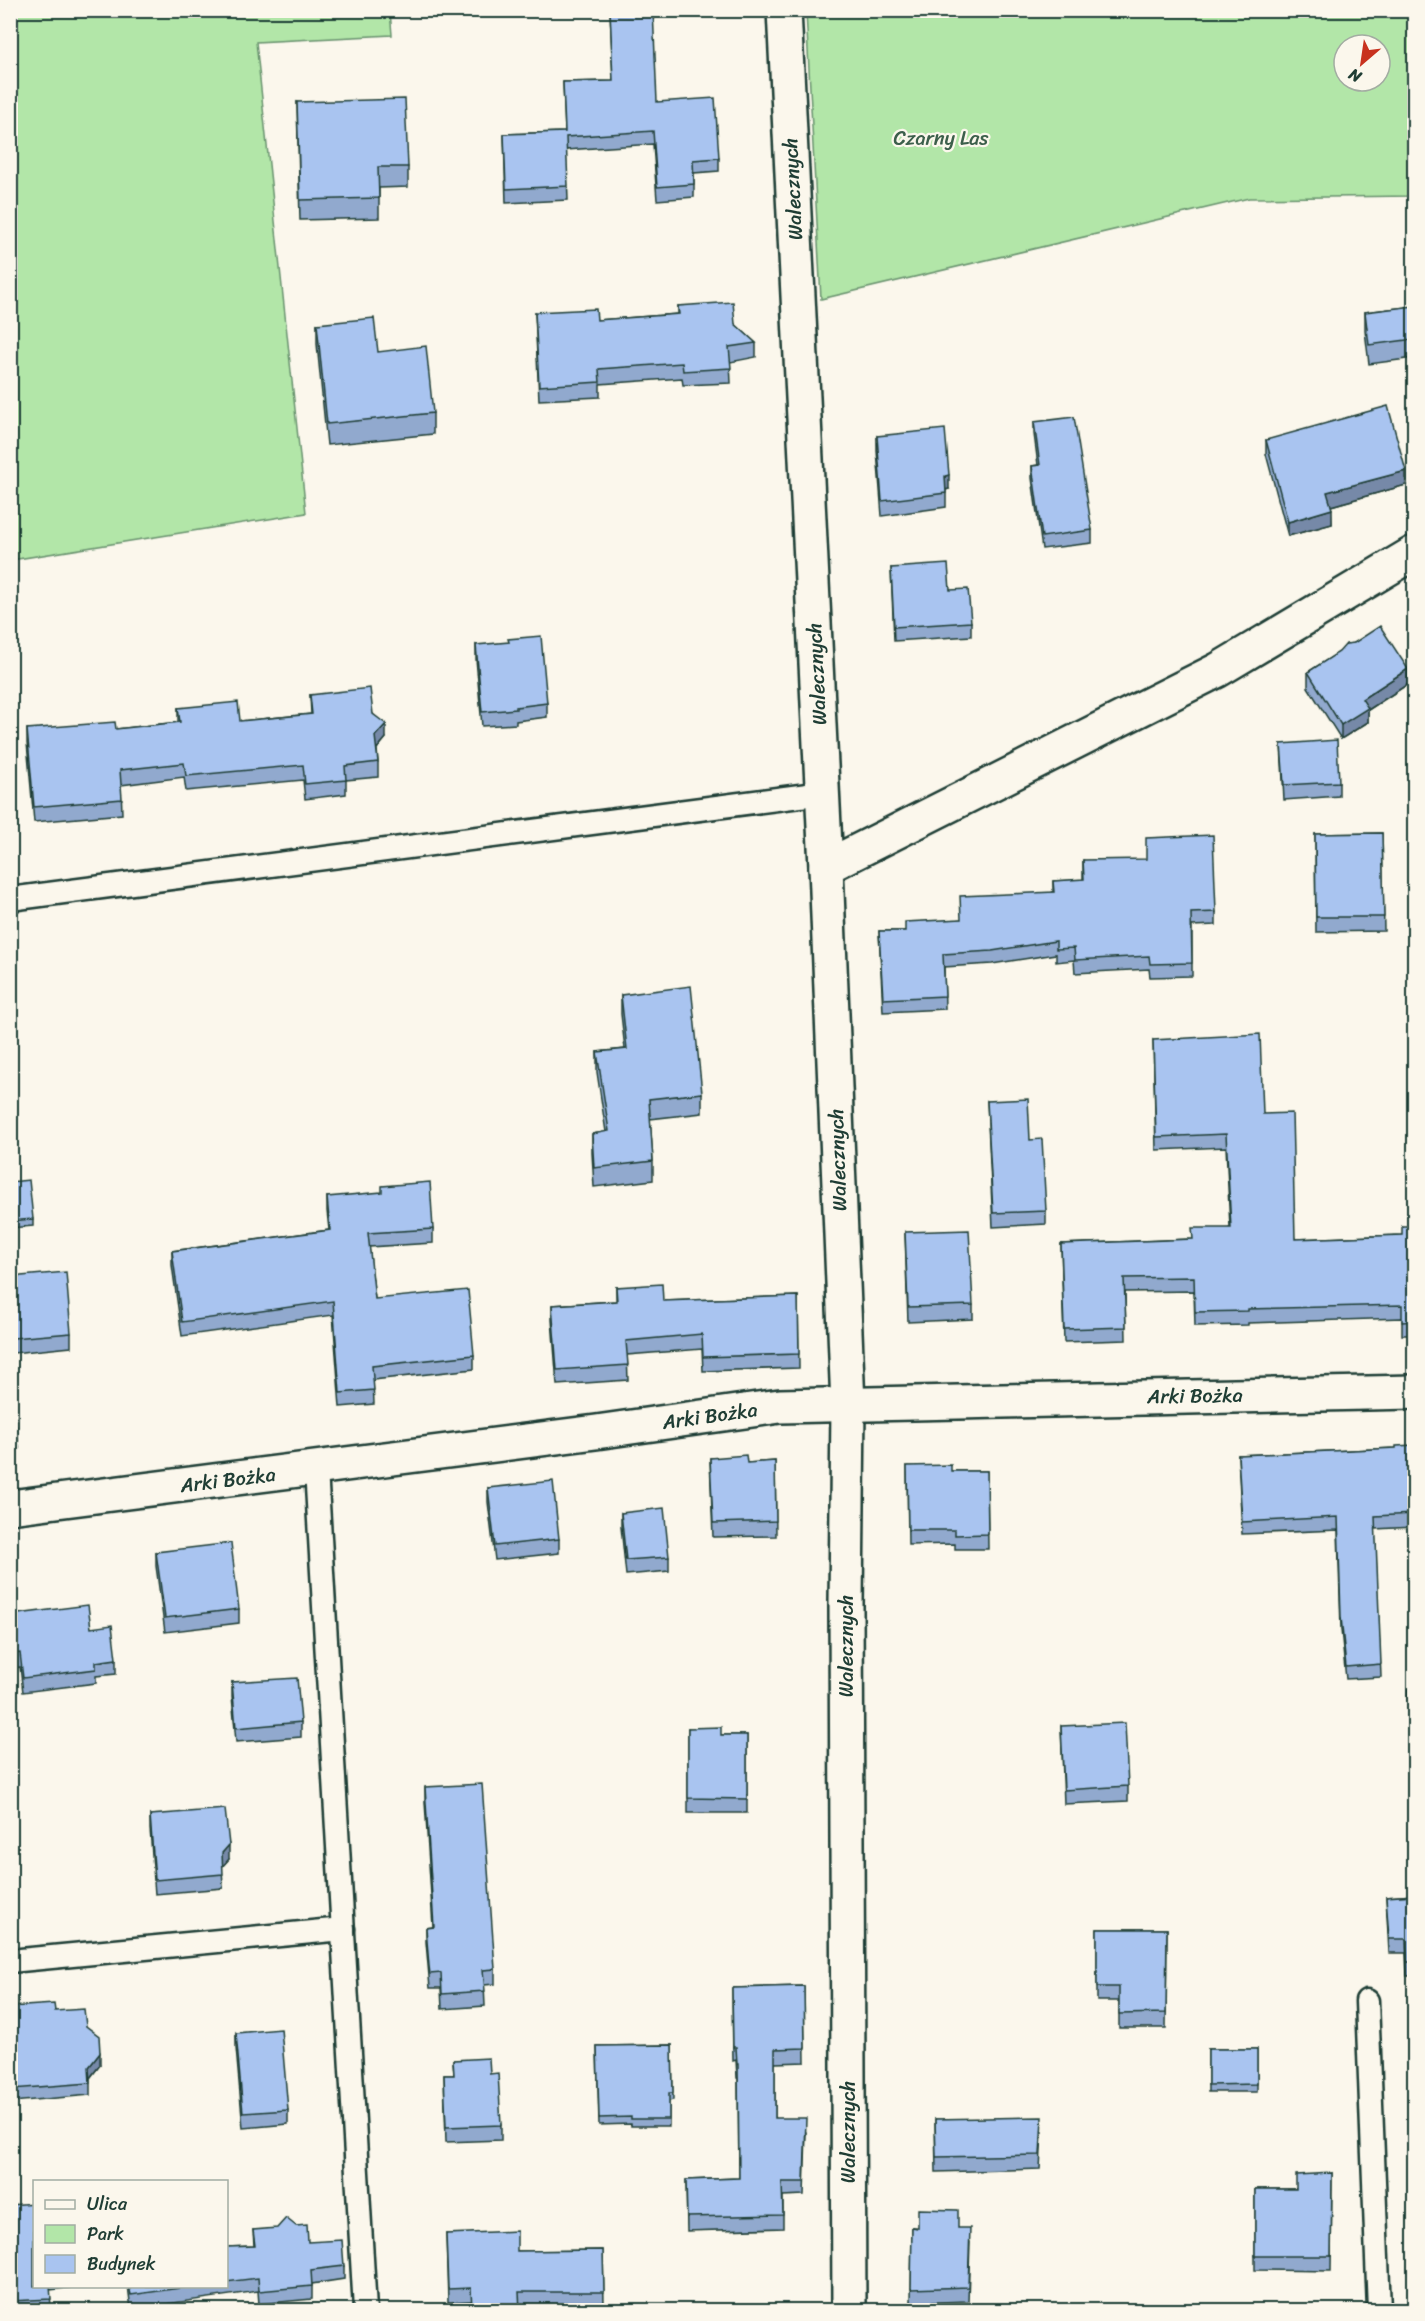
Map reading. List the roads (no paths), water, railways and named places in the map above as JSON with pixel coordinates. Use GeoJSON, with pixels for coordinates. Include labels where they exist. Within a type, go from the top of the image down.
{"type":"FeatureCollection","features":[{"type":"Feature","properties":{"kind":"street","name":"Walecznych"},"geometry":{"type":"LineString","coordinates":[[784,10],[823,793],[848,1405],[846,1606],[849,2310]]}},
{"type":"Feature","properties":{"kind":"street"},"geometry":{"type":"LineString","coordinates":[[826,867],[1218,670],[1414,553]]}},
{"type":"Feature","properties":{"kind":"street","name":"Arki Bożka"},"geometry":{"type":"LineString","coordinates":[[10,1507],[780,1406],[1414,1392]]}},
{"type":"Feature","properties":{"kind":"lane"},"geometry":{"type":"LineString","coordinates":[[10,898],[823,793]]}},
{"type":"Feature","properties":{"kind":"lane"},"geometry":{"type":"LineString","coordinates":[[316,1468],[365,2310]]}},
{"type":"Feature","properties":{"kind":"lane"},"geometry":{"type":"LineString","coordinates":[[10,1961],[343,1929]]}},
{"type":"Feature","properties":{"kind":"lane"},"geometry":{"type":"LineString","coordinates":[[1367,2001],[1379,2310]]}},
{"type":"Feature","properties":{"kind":"park label","name":"Czarny Las"},"geometry":{"type":"Point","coordinates":[941,138]}}]}
